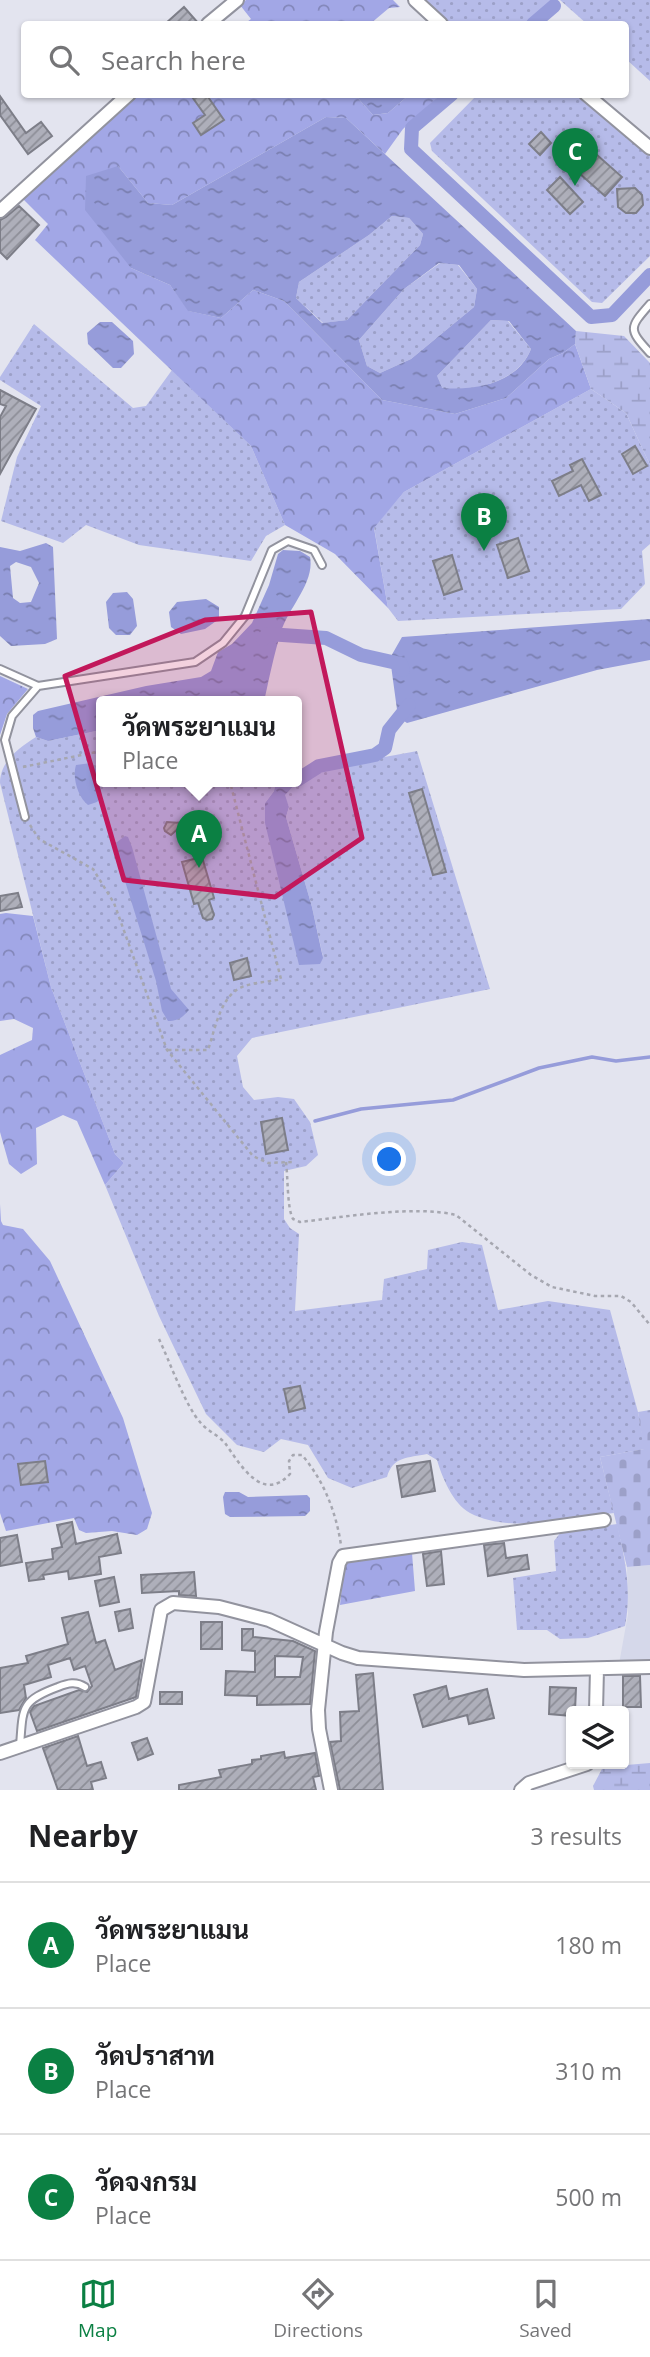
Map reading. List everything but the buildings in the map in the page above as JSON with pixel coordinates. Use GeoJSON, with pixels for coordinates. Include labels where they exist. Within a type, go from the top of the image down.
{"type":"FeatureCollection","features":[{"type":"Feature","properties":{"kind":"street"},"geometry":{"type":"LineString","coordinates":[[212,21],[237,0]]}},
{"type":"Feature","properties":{"kind":"street"},"geometry":{"type":"LineString","coordinates":[[415,0],[438,21]]}},
{"type":"Feature","properties":{"kind":"street"},"geometry":{"type":"LineString","coordinates":[[0,211],[125,98]]}},
{"type":"Feature","properties":{"kind":"street"},"geometry":{"type":"LineString","coordinates":[[591,98],[650,148]]}},
{"type":"Feature","properties":{"kind":"street"},"geometry":{"type":"LineString","coordinates":[[331,1790],[317,1710],[339,1563],[343,1556],[604,1520]]}},
{"type":"Feature","properties":{"kind":"street"},"geometry":{"type":"LineString","coordinates":[[0,1754],[144,1702],[161,1611],[173,1603],[219,1607],[269,1620],[358,1657],[524,1670],[650,1667]]}},
{"type":"Feature","properties":{"kind":"street"},"geometry":{"type":"LineString","coordinates":[[596,1706],[597,1669]]}},
{"type":"Feature","properties":{"kind":"street"},"geometry":{"type":"LineString","coordinates":[[521,1790],[529,1783],[572,1769]]}},
{"type":"Feature","properties":{"kind":"lane"},"geometry":{"type":"LineString","coordinates":[[650,304],[633,323],[632,330],[650,353]]}},
{"type":"Feature","properties":{"kind":"lane"},"geometry":{"type":"LineString","coordinates":[[0,668],[38,686],[195,662],[223,643],[245,616],[272,550],[288,541],[314,551],[322,565]]}},
{"type":"Feature","properties":{"kind":"lane"},"geometry":{"type":"LineString","coordinates":[[25,817],[5,740],[12,716],[38,686]]}},
{"type":"Feature","properties":{"kind":"lane"},"geometry":{"type":"LineString","coordinates":[[20,1748],[23,1713],[29,1702],[38,1694],[68,1683],[79,1683],[85,1687]]}},
{"type":"Feature","properties":{"kind":"path"},"geometry":{"type":"LineString","coordinates":[[13,769],[96,752]]}},
{"type":"Feature","properties":{"kind":"path"},"geometry":{"type":"LineString","coordinates":[[167,1050],[208,1050],[223,1005],[231,994],[242,987],[281,979],[231,787]]}},
{"type":"Feature","properties":{"kind":"path"},"geometry":{"type":"LineString","coordinates":[[25,817],[39,839],[93,869],[114,903],[167,1050],[253,1156],[268,1163],[292,1162]]}},
{"type":"Feature","properties":{"kind":"path"},"geometry":{"type":"LineString","coordinates":[[286,1162],[290,1193],[289,1212],[293,1219],[300,1222],[377,1214],[444,1212],[456,1215],[531,1275],[552,1287],[595,1296],[621,1296],[631,1302],[650,1325]]}},
{"type":"Feature","properties":{"kind":"path"},"geometry":{"type":"LineString","coordinates":[[159,1339],[200,1422],[223,1441],[248,1476],[265,1485],[282,1482],[290,1474],[289,1461],[293,1455],[302,1455],[311,1466],[335,1512],[343,1556]]}},
{"type":"Feature","properties":{"kind":"highlighted area"},"geometry":{"type":"Polygon","coordinates":[[[311,612],[362,838],[275,897],[124,880],[65,676],[205,620],[311,612]]]}},
{"type":"Feature","properties":{"kind":"shaded area"},"geometry":{"type":"Polygon","coordinates":[[[650,1565],[650,1663],[619,1664],[628,1614],[627,1567],[650,1565]]]}},
{"type":"Feature","properties":{"kind":"green space"},"geometry":{"type":"Polygon","coordinates":[[[246,0],[393,0],[400,7],[389,8],[374,21],[248,21],[251,19],[240,5],[246,0]]]}},
{"type":"Feature","properties":{"kind":"green space"},"geometry":{"type":"Polygon","coordinates":[[[425,0],[552,0],[528,21],[448,21],[425,0]]]}},
{"type":"Feature","properties":{"kind":"green space"},"geometry":{"type":"Polygon","coordinates":[[[560,0],[650,0],[650,81],[629,62],[629,21],[584,21],[560,0]]]}},
{"type":"Feature","properties":{"kind":"green space"},"geometry":{"type":"Polygon","coordinates":[[[135,98],[358,98],[373,115],[388,113],[406,98],[437,98],[403,129],[385,154],[346,118],[326,117],[172,205],[148,203],[118,166],[131,268],[170,285],[189,311],[221,318],[253,290],[284,301],[382,400],[455,414],[506,398],[549,359],[575,344],[591,389],[404,492],[374,528],[388,608],[335,554],[285,525],[251,446],[35,240],[48,224],[22,198],[135,98]]]}},
{"type":"Feature","properties":{"kind":"green space"},"geometry":{"type":"Polygon","coordinates":[[[474,98],[584,98],[650,154],[650,256],[602,303],[592,302],[432,151],[430,143],[474,98]]]}},
{"type":"Feature","properties":{"kind":"green space"},"geometry":{"type":"Polygon","coordinates":[[[392,216],[409,218],[423,234],[420,245],[347,320],[323,323],[296,298],[299,282],[369,235],[392,216]]]}},
{"type":"Feature","properties":{"kind":"green space"},"geometry":{"type":"Polygon","coordinates":[[[440,263],[458,265],[477,289],[474,307],[411,359],[380,373],[367,366],[359,340],[404,289],[440,263]]]}},
{"type":"Feature","properties":{"kind":"green space"},"geometry":{"type":"Polygon","coordinates":[[[491,320],[508,321],[531,349],[525,361],[516,370],[494,382],[468,388],[442,389],[436,377],[491,320]]]}},
{"type":"Feature","properties":{"kind":"green space"},"geometry":{"type":"Polygon","coordinates":[[[34,324],[133,408],[146,406],[172,370],[251,446],[285,525],[266,536],[251,561],[139,545],[86,525],[63,543],[1,521],[17,457],[41,406],[0,380],[0,377],[34,324]]]}},
{"type":"Feature","properties":{"kind":"green space"},"geometry":{"type":"Polygon","coordinates":[[[576,331],[624,336],[650,363],[650,465],[626,413],[591,389],[575,344],[576,331]]]}},
{"type":"Feature","properties":{"kind":"green space"},"geometry":{"type":"Polygon","coordinates":[[[591,389],[626,413],[650,465],[650,544],[642,551],[645,584],[621,609],[398,621],[388,608],[374,527],[404,492],[591,389]]]}},
{"type":"Feature","properties":{"kind":"green space"},"geometry":{"type":"Polygon","coordinates":[[[0,676],[28,689],[7,714],[0,735],[0,676]]]}},
{"type":"Feature","properties":{"kind":"green space"},"geometry":{"type":"Polygon","coordinates":[[[96,731],[96,787],[275,787],[265,803],[323,957],[312,907],[286,817],[289,807],[284,795],[292,787],[302,787],[302,780],[308,777],[326,771],[417,751],[490,989],[252,1038],[237,1056],[243,1087],[254,1100],[278,1097],[294,1099],[310,1122],[318,1155],[306,1166],[284,1171],[284,1219],[290,1228],[299,1234],[295,1311],[382,1300],[384,1279],[427,1269],[428,1250],[462,1242],[482,1245],[498,1310],[548,1301],[610,1310],[638,1412],[645,1449],[600,1457],[614,1513],[522,1524],[486,1519],[470,1513],[458,1503],[445,1482],[437,1460],[427,1454],[402,1459],[393,1465],[387,1477],[352,1488],[328,1478],[308,1445],[281,1439],[264,1452],[237,1445],[206,1414],[159,1316],[105,1185],[124,1163],[115,1154],[51,987],[0,783],[3,768],[17,751],[36,737],[48,741],[96,731]]]}},
{"type":"Feature","properties":{"kind":"green space"},"geometry":{"type":"Polygon","coordinates":[[[0,914],[33,916],[51,987],[115,1154],[124,1163],[105,1185],[77,1121],[63,1115],[36,1128],[37,1164],[21,1174],[9,1164],[0,1132],[0,1055],[32,1040],[33,1028],[14,1019],[0,1021],[0,914]]]}},
{"type":"Feature","properties":{"kind":"green space"},"geometry":{"type":"Polygon","coordinates":[[[0,1204],[3,1225],[23,1229],[50,1261],[123,1418],[152,1513],[147,1529],[137,1535],[112,1531],[86,1533],[79,1530],[74,1518],[6,1531],[0,1513],[0,1204]]]}},
{"type":"Feature","properties":{"kind":"green space"},"geometry":{"type":"Polygon","coordinates":[[[650,1410],[650,1565],[627,1567],[600,1457],[644,1449],[638,1412],[650,1410]]]}},
{"type":"Feature","properties":{"kind":"green space"},"geometry":{"type":"Polygon","coordinates":[[[617,1524],[628,1587],[625,1626],[588,1638],[560,1639],[547,1630],[517,1630],[513,1578],[556,1571],[554,1541],[561,1532],[617,1524]]]}},
{"type":"Feature","properties":{"kind":"green space"},"geometry":{"type":"Polygon","coordinates":[[[412,1553],[415,1591],[340,1605],[344,1567],[351,1560],[412,1553]]]}},
{"type":"Feature","properties":{"kind":"green space"},"geometry":{"type":"Polygon","coordinates":[[[650,1763],[650,1790],[594,1790],[593,1786],[602,1769],[629,1769],[629,1765],[650,1763]]]}},
{"type":"Feature","properties":{"kind":"water"},"geometry":{"type":"Polygon","coordinates":[[[358,98],[406,98],[388,113],[373,115],[358,98]]]}},
{"type":"Feature","properties":{"kind":"water"},"geometry":{"type":"Polygon","coordinates":[[[326,117],[346,118],[576,331],[575,344],[549,359],[506,398],[455,414],[382,400],[284,301],[253,290],[221,318],[188,311],[170,285],[131,268],[85,210],[86,176],[118,166],[148,203],[172,205],[326,117]],[[392,216],[369,235],[299,282],[296,298],[322,323],[347,320],[420,245],[423,234],[409,218],[392,216]],[[439,263],[404,289],[359,340],[367,366],[380,373],[411,359],[474,307],[477,289],[459,265],[439,263]],[[491,320],[437,376],[442,388],[481,386],[506,377],[516,370],[531,349],[509,321],[491,320]]]}},
{"type":"Feature","properties":{"kind":"water"},"geometry":{"type":"Polygon","coordinates":[[[100,322],[112,322],[133,341],[134,354],[121,368],[113,368],[88,344],[87,333],[100,322]]]}},
{"type":"Feature","properties":{"kind":"water"},"geometry":{"type":"Polygon","coordinates":[[[46,543],[53,547],[57,639],[45,644],[11,646],[0,636],[0,547],[20,551],[46,543]],[[16,562],[10,566],[13,598],[20,603],[31,602],[39,583],[31,567],[16,562]]]}},
{"type":"Feature","properties":{"kind":"water"},"geometry":{"type":"Polygon","coordinates":[[[283,550],[300,551],[310,557],[310,567],[305,586],[284,623],[265,696],[103,696],[201,677],[211,671],[218,652],[232,644],[252,623],[269,585],[278,554],[283,550]]]}},
{"type":"Feature","properties":{"kind":"water"},"geometry":{"type":"Polygon","coordinates":[[[127,592],[133,599],[137,626],[130,635],[116,635],[109,628],[106,602],[113,593],[127,592]]]}},
{"type":"Feature","properties":{"kind":"water"},"geometry":{"type":"Polygon","coordinates":[[[206,599],[219,607],[219,619],[205,629],[181,634],[171,627],[169,612],[177,602],[206,599]]]}},
{"type":"Feature","properties":{"kind":"water"},"geometry":{"type":"Polygon","coordinates":[[[650,619],[650,660],[597,670],[407,723],[398,717],[390,658],[402,637],[650,619]]]}},
{"type":"Feature","properties":{"kind":"water"},"geometry":{"type":"Polygon","coordinates":[[[96,698],[96,731],[48,741],[36,737],[33,715],[38,711],[96,698]]]}},
{"type":"Feature","properties":{"kind":"water"},"geometry":{"type":"Polygon","coordinates":[[[91,763],[96,769],[96,787],[100,787],[102,796],[97,802],[88,805],[84,802],[75,781],[76,765],[91,763]]]}},
{"type":"Feature","properties":{"kind":"water"},"geometry":{"type":"Polygon","coordinates":[[[275,787],[292,787],[285,795],[289,807],[286,817],[312,907],[323,958],[320,964],[299,965],[265,823],[265,803],[275,787]]]}},
{"type":"Feature","properties":{"kind":"water"},"geometry":{"type":"Polygon","coordinates":[[[125,836],[132,847],[171,989],[189,1010],[175,1020],[168,1021],[162,1011],[156,981],[115,849],[117,842],[125,836]]]}},
{"type":"Feature","properties":{"kind":"water"},"geometry":{"type":"Polygon","coordinates":[[[225,1492],[239,1492],[248,1497],[307,1495],[310,1498],[310,1511],[305,1516],[230,1517],[225,1514],[225,1492]]]}},
{"type":"Feature","properties":{"kind":"waterway"},"geometry":{"type":"LineString","coordinates":[[536,21],[554,6]]}},
{"type":"Feature","properties":{"kind":"waterway"},"geometry":{"type":"LineString","coordinates":[[447,98],[412,128],[411,149],[591,317],[612,315],[650,275]]}},
{"type":"Feature","properties":{"kind":"waterway"},"geometry":{"type":"LineString","coordinates":[[263,639],[268,634],[326,638],[361,655],[401,664],[403,670]]}},
{"type":"Feature","properties":{"kind":"waterway"},"geometry":{"type":"LineString","coordinates":[[302,777],[319,766],[375,755],[385,748],[389,730],[409,705]]}},
{"type":"Feature","properties":{"kind":"waterway"},"geometry":{"type":"LineString","coordinates":[[315,1121],[361,1109],[453,1100],[539,1068],[592,1057],[616,1061],[650,1057]]}},
{"type":"Feature","properties":{"kind":"place","name":"วัดจงกรม"},"geometry":{"type":"Point","coordinates":[575,186]}},
{"type":"Feature","properties":{"kind":"place","name":"วัดปราสาท"},"geometry":{"type":"Point","coordinates":[484,551]}},
{"type":"Feature","properties":{"kind":"place","name":"วัดพระยาแมน"},"geometry":{"type":"Point","coordinates":[199,868]}}]}
